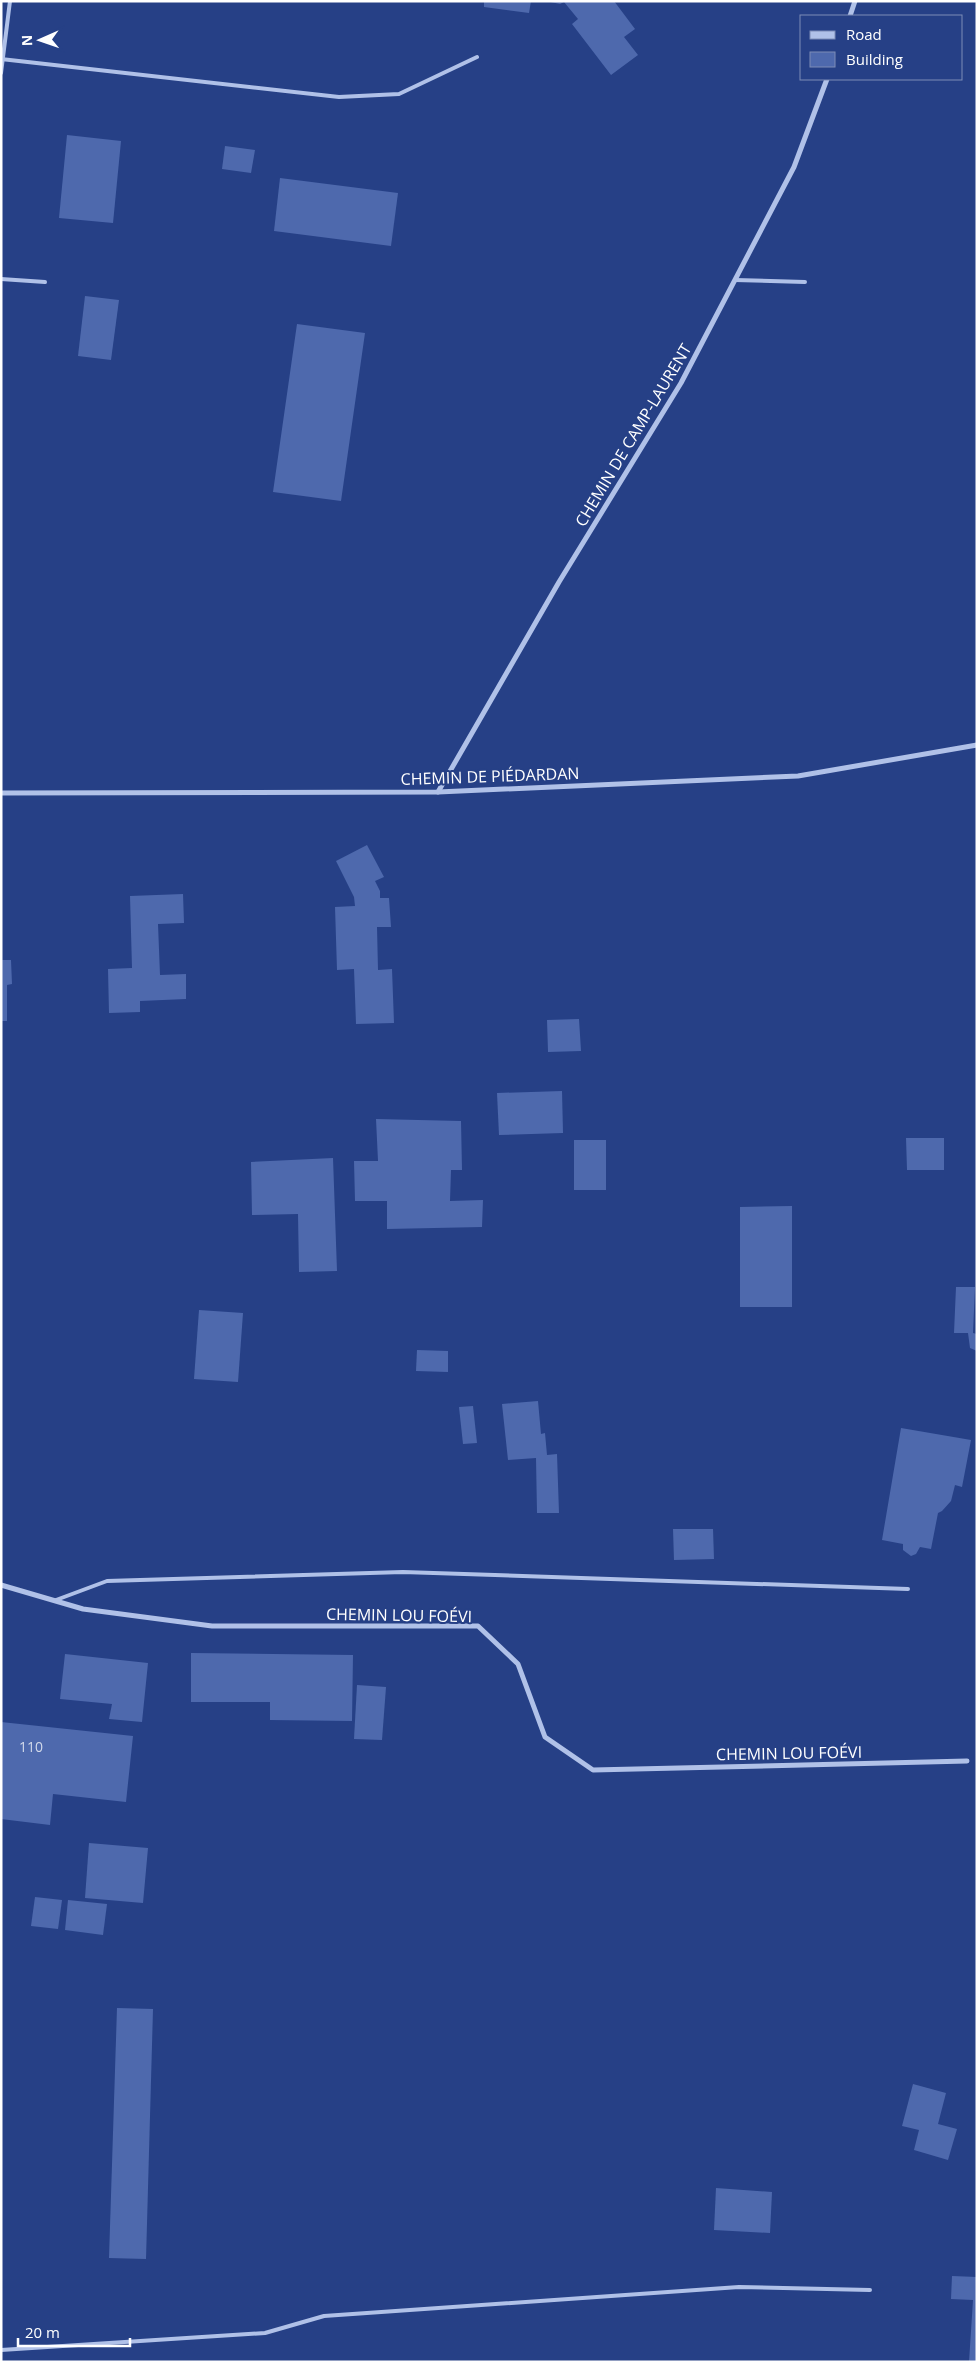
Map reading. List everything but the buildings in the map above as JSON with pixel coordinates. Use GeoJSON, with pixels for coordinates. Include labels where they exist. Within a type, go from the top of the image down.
{"type":"FeatureCollection","features":[{"type":"Feature","properties":{"kind":"street"},"geometry":{"type":"LineString","coordinates":[[850,15],[855,1]]}},
{"type":"Feature","properties":{"kind":"street","name":"CHEMIN DE CAMP-LAURENT"},"geometry":{"type":"LineString","coordinates":[[438,792],[559,582],[681,383],[794,167],[827,80]]}},
{"type":"Feature","properties":{"kind":"street","name":"CHEMIN DE PIÉDARDAN"},"geometry":{"type":"LineString","coordinates":[[1,793],[438,792],[798,776],[977,744]]}},
{"type":"Feature","properties":{"kind":"street","name":"CHEMIN LOU FOÉVI"},"geometry":{"type":"LineString","coordinates":[[1,1585],[83,1609],[212,1626],[478,1626],[518,1664],[545,1737],[593,1770],[967,1761]]}},
{"type":"Feature","properties":{"kind":"lane"},"geometry":{"type":"LineString","coordinates":[[1,73],[10,1]]}},
{"type":"Feature","properties":{"kind":"lane"},"geometry":{"type":"LineString","coordinates":[[2,59],[339,97],[399,94],[477,57]]}},
{"type":"Feature","properties":{"kind":"lane"},"geometry":{"type":"LineString","coordinates":[[1,279],[45,282]]}},
{"type":"Feature","properties":{"kind":"lane"},"geometry":{"type":"LineString","coordinates":[[735,280],[805,282]]}},
{"type":"Feature","properties":{"kind":"lane"},"geometry":{"type":"LineString","coordinates":[[56,1601],[107,1582],[403,1572],[908,1589]]}},
{"type":"Feature","properties":{"kind":"lane"},"geometry":{"type":"LineString","coordinates":[[1,2350],[265,2334],[324,2316],[739,2287],[870,2290]]}}]}
